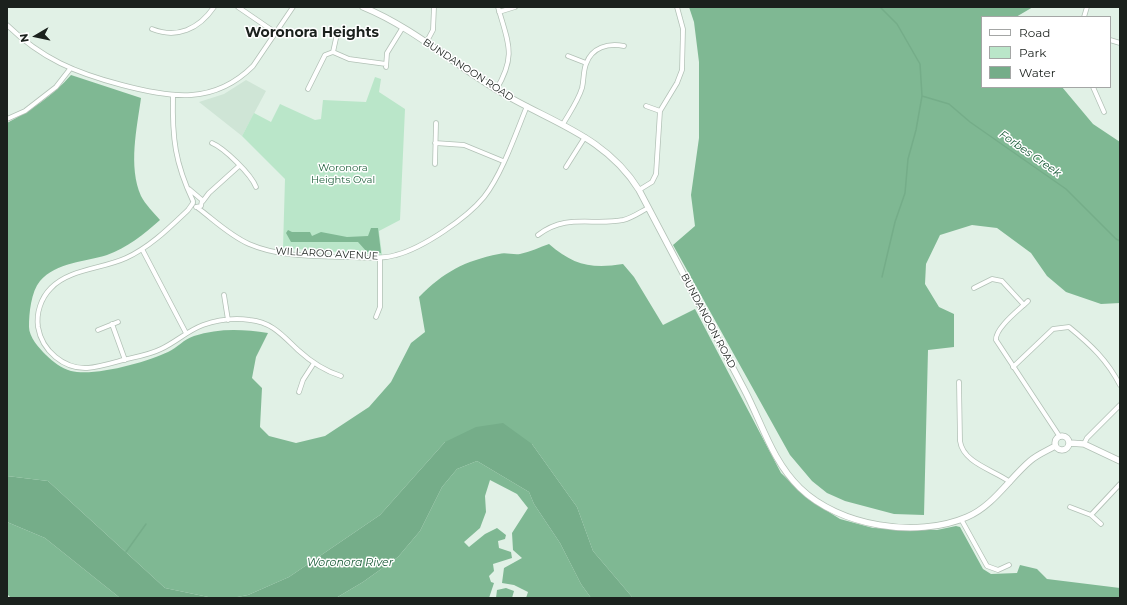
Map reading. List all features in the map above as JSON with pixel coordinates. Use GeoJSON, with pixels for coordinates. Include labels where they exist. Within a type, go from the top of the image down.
{"type":"FeatureCollection","features":[{"type":"Feature","properties":{"kind":"street"},"geometry":{"type":"LineString","coordinates":[[152,29],[167,33],[184,32],[201,23],[214,7]]}},
{"type":"Feature","properties":{"kind":"street"},"geometry":{"type":"LineString","coordinates":[[238,7],[276,33]]}},
{"type":"Feature","properties":{"kind":"street"},"geometry":{"type":"LineString","coordinates":[[7,25],[40,53],[70,69],[146,92],[173,96],[201,94],[222,87],[254,64],[293,7]]}},
{"type":"Feature","properties":{"kind":"street","name":"BUNDANOON ROAD"},"geometry":{"type":"LineString","coordinates":[[363,7],[402,27],[496,90],[563,124],[585,137],[619,163],[639,190],[745,391],[774,454],[786,472],[801,489],[819,503],[834,512],[872,524],[923,527],[961,520],[986,505],[1031,460],[1055,446]]}},
{"type":"Feature","properties":{"kind":"street"},"geometry":{"type":"LineString","coordinates":[[426,43],[433,30],[434,7]]}},
{"type":"Feature","properties":{"kind":"street"},"geometry":{"type":"LineString","coordinates":[[496,90],[507,70],[510,56],[508,39],[499,9],[515,7]]}},
{"type":"Feature","properties":{"kind":"street"},"geometry":{"type":"LineString","coordinates":[[639,190],[652,182],[656,174],[660,111],[677,83],[682,70],[683,29],[677,7]]}},
{"type":"Feature","properties":{"kind":"street"},"geometry":{"type":"LineString","coordinates":[[308,89],[325,55],[332,52],[349,58],[386,66],[387,53],[402,27]]}},
{"type":"Feature","properties":{"kind":"street"},"geometry":{"type":"LineString","coordinates":[[332,52],[337,34]]}},
{"type":"Feature","properties":{"kind":"street"},"geometry":{"type":"LineString","coordinates":[[563,124],[582,88],[586,63],[593,54],[601,47],[616,44],[624,46]]}},
{"type":"Feature","properties":{"kind":"street"},"geometry":{"type":"LineString","coordinates":[[568,56],[586,63]]}},
{"type":"Feature","properties":{"kind":"street"},"geometry":{"type":"LineString","coordinates":[[7,119],[21,113],[56,87],[70,69]]}},
{"type":"Feature","properties":{"kind":"street"},"geometry":{"type":"LineString","coordinates":[[1093,88],[1104,112]]}},
{"type":"Feature","properties":{"kind":"street","name":"WILLAROO AVENUE"},"geometry":{"type":"LineString","coordinates":[[173,96],[174,148],[180,167],[193,202],[197,207],[206,212],[222,228],[250,244],[273,252],[304,255],[380,258],[395,256],[407,251],[461,220],[488,191],[527,106]]}},
{"type":"Feature","properties":{"kind":"street"},"geometry":{"type":"LineString","coordinates":[[646,106],[660,111]]}},
{"type":"Feature","properties":{"kind":"street"},"geometry":{"type":"LineString","coordinates":[[435,164],[436,123]]}},
{"type":"Feature","properties":{"kind":"street"},"geometry":{"type":"LineString","coordinates":[[566,167],[585,137]]}},
{"type":"Feature","properties":{"kind":"street"},"geometry":{"type":"LineString","coordinates":[[212,143],[220,148],[239,166],[252,179],[256,187]]}},
{"type":"Feature","properties":{"kind":"street"},"geometry":{"type":"LineString","coordinates":[[436,143],[460,144],[503,161]]}},
{"type":"Feature","properties":{"kind":"street"},"geometry":{"type":"LineString","coordinates":[[188,210],[197,207],[201,200],[239,166]]}},
{"type":"Feature","properties":{"kind":"street","name":"WILLAROO AVENUE"},"geometry":{"type":"LineString","coordinates":[[189,189],[201,200],[206,212]]}},
{"type":"Feature","properties":{"kind":"street"},"geometry":{"type":"LineString","coordinates":[[201,200],[193,202],[188,210],[142,249],[118,261],[63,279],[46,294],[38,314],[40,334],[46,346],[54,356],[65,363],[72,366],[87,368],[125,360],[160,350],[186,333],[208,324],[228,320],[250,320],[270,326],[283,334],[297,349],[314,363],[341,376]]}},
{"type":"Feature","properties":{"kind":"street"},"geometry":{"type":"LineString","coordinates":[[538,235],[549,228],[573,221],[626,219],[648,208]]}},
{"type":"Feature","properties":{"kind":"street"},"geometry":{"type":"LineString","coordinates":[[142,249],[186,333]]}},
{"type":"Feature","properties":{"kind":"street"},"geometry":{"type":"LineString","coordinates":[[376,316],[380,307],[380,258]]}},
{"type":"Feature","properties":{"kind":"street"},"geometry":{"type":"LineString","coordinates":[[974,288],[992,279],[1002,281],[1024,305]]}},
{"type":"Feature","properties":{"kind":"street"},"geometry":{"type":"LineString","coordinates":[[224,295],[228,320]]}},
{"type":"Feature","properties":{"kind":"street"},"geometry":{"type":"LineString","coordinates":[[1028,300],[1000,329],[996,336],[997,344],[1060,437]]}},
{"type":"Feature","properties":{"kind":"street"},"geometry":{"type":"LineString","coordinates":[[98,330],[118,322]]}},
{"type":"Feature","properties":{"kind":"street"},"geometry":{"type":"LineString","coordinates":[[112,324],[125,360]]}},
{"type":"Feature","properties":{"kind":"street"},"geometry":{"type":"LineString","coordinates":[[1013,367],[1053,330],[1069,327],[1094,348],[1112,368],[1120,385]]}},
{"type":"Feature","properties":{"kind":"street"},"geometry":{"type":"LineString","coordinates":[[299,392],[314,363]]}},
{"type":"Feature","properties":{"kind":"street"},"geometry":{"type":"LineString","coordinates":[[959,382],[960,440],[962,450],[972,459],[1010,482]]}},
{"type":"Feature","properties":{"kind":"street"},"geometry":{"type":"LineString","coordinates":[[1084,444],[1087,438],[1120,405]]}},
{"type":"Feature","properties":{"kind":"street"},"geometry":{"type":"LineString","coordinates":[[1070,443],[1065,437],[1060,437],[1054,440],[1055,446],[1058,449],[1064,448],[1070,443],[1084,444],[1120,461]]}},
{"type":"Feature","properties":{"kind":"street"},"geometry":{"type":"LineString","coordinates":[[1091,515],[1120,484]]}},
{"type":"Feature","properties":{"kind":"street"},"geometry":{"type":"LineString","coordinates":[[1070,506],[1091,515],[1101,524]]}},
{"type":"Feature","properties":{"kind":"street"},"geometry":{"type":"LineString","coordinates":[[961,520],[987,566],[998,570],[1009,565]]}},
{"type":"Feature","properties":{"kind":"shaded area"},"geometry":{"type":"Polygon","coordinates":[[[689,7],[1033,7],[1018,16],[981,16],[981,88],[1063,88],[1093,124],[1120,142],[1120,303],[1101,304],[1066,292],[1047,276],[1031,253],[997,228],[972,225],[940,235],[926,264],[925,284],[939,307],[954,314],[954,347],[928,350],[924,515],[894,514],[845,501],[827,493],[812,481],[790,455],[673,245],[695,226],[691,195],[699,138],[699,62],[694,22],[689,7]]]}},
{"type":"Feature","properties":{"kind":"shaded area"},"geometry":{"type":"Polygon","coordinates":[[[71,75],[141,98],[136,134],[134,160],[135,172],[141,196],[160,220],[121,249],[107,255],[63,266],[54,270],[40,281],[34,291],[30,309],[29,331],[38,346],[46,355],[64,368],[71,371],[93,372],[120,368],[159,356],[190,337],[203,333],[221,330],[240,330],[268,333],[256,357],[252,378],[262,388],[260,427],[269,436],[296,443],[325,436],[369,407],[391,382],[411,343],[425,332],[419,297],[428,288],[446,274],[475,260],[501,253],[520,254],[549,244],[566,257],[583,264],[601,266],[623,264],[634,277],[663,325],[695,309],[781,473],[808,499],[840,519],[873,528],[937,530],[956,526],[960,527],[983,569],[991,574],[1017,573],[1020,565],[1037,569],[1047,579],[1120,588],[1120,598],[633,598],[593,551],[577,507],[532,444],[445,442],[380,515],[289,577],[248,595],[232,598],[213,598],[165,588],[48,481],[7,476],[7,123],[41,102],[71,75]]]}},
{"type":"Feature","properties":{"kind":"shaded area"},"geometry":{"type":"Polygon","coordinates":[[[246,80],[266,91],[242,136],[199,102],[224,94],[246,80]]]}},
{"type":"Feature","properties":{"kind":"shaded area"},"geometry":{"type":"Polygon","coordinates":[[[371,228],[378,228],[381,253],[367,252],[358,242],[291,242],[286,233],[288,230],[292,232],[310,232],[312,236],[321,232],[347,237],[368,236],[371,228]]]}},
{"type":"Feature","properties":{"kind":"shaded area"},"geometry":{"type":"Polygon","coordinates":[[[477,461],[529,492],[534,504],[560,543],[581,584],[591,598],[526,598],[528,592],[514,585],[502,583],[504,568],[522,558],[513,550],[512,533],[528,508],[517,494],[490,480],[485,496],[486,512],[480,528],[464,542],[469,547],[485,534],[497,528],[506,535],[505,539],[498,541],[499,548],[511,552],[512,558],[493,564],[494,571],[489,576],[491,582],[494,583],[489,598],[336,598],[363,582],[398,557],[420,531],[442,487],[457,469],[477,461]]]}},
{"type":"Feature","properties":{"kind":"shaded area"},"geometry":{"type":"Polygon","coordinates":[[[7,522],[45,538],[120,598],[11,598],[7,594],[7,522]]]}},
{"type":"Feature","properties":{"kind":"shaded area"},"geometry":{"type":"Polygon","coordinates":[[[506,588],[514,591],[512,598],[496,598],[497,590],[506,588]]]}},
{"type":"Feature","properties":{"kind":"green space","name":"Woronora Heights Oval"},"geometry":{"type":"Polygon","coordinates":[[[375,77],[381,79],[379,92],[405,109],[400,220],[379,231],[382,255],[283,248],[285,179],[242,136],[254,113],[271,122],[280,104],[315,120],[321,119],[323,100],[366,102],[375,77]]]}},
{"type":"Feature","properties":{"kind":"water","name":"Woronora River"},"geometry":{"type":"Polygon","coordinates":[[[503,423],[532,444],[577,507],[593,551],[633,598],[591,598],[581,584],[560,543],[534,504],[529,492],[477,461],[457,469],[442,487],[420,531],[398,557],[363,582],[336,598],[232,598],[248,595],[289,577],[380,515],[445,442],[476,427],[503,423]]]}},
{"type":"Feature","properties":{"kind":"water"},"geometry":{"type":"Polygon","coordinates":[[[7,476],[48,481],[165,588],[213,598],[120,598],[45,538],[7,522],[7,476]]]}},
{"type":"Feature","properties":{"kind":"waterway","name":"Forbes Creek"},"geometry":{"type":"LineString","coordinates":[[880,7],[897,24],[920,64],[922,96],[916,130],[908,159],[905,193],[895,222],[882,277]]}},
{"type":"Feature","properties":{"kind":"waterway","name":"Forbes Creek"},"geometry":{"type":"LineString","coordinates":[[922,96],[949,104],[970,122],[1066,189],[1116,239],[1120,241]]}},
{"type":"Feature","properties":{"kind":"waterway"},"geometry":{"type":"LineString","coordinates":[[126,552],[146,524]]}},
{"type":"Feature","properties":{"kind":"district","name":"Woronora Heights"},"geometry":{"type":"Point","coordinates":[312,33]}}]}
